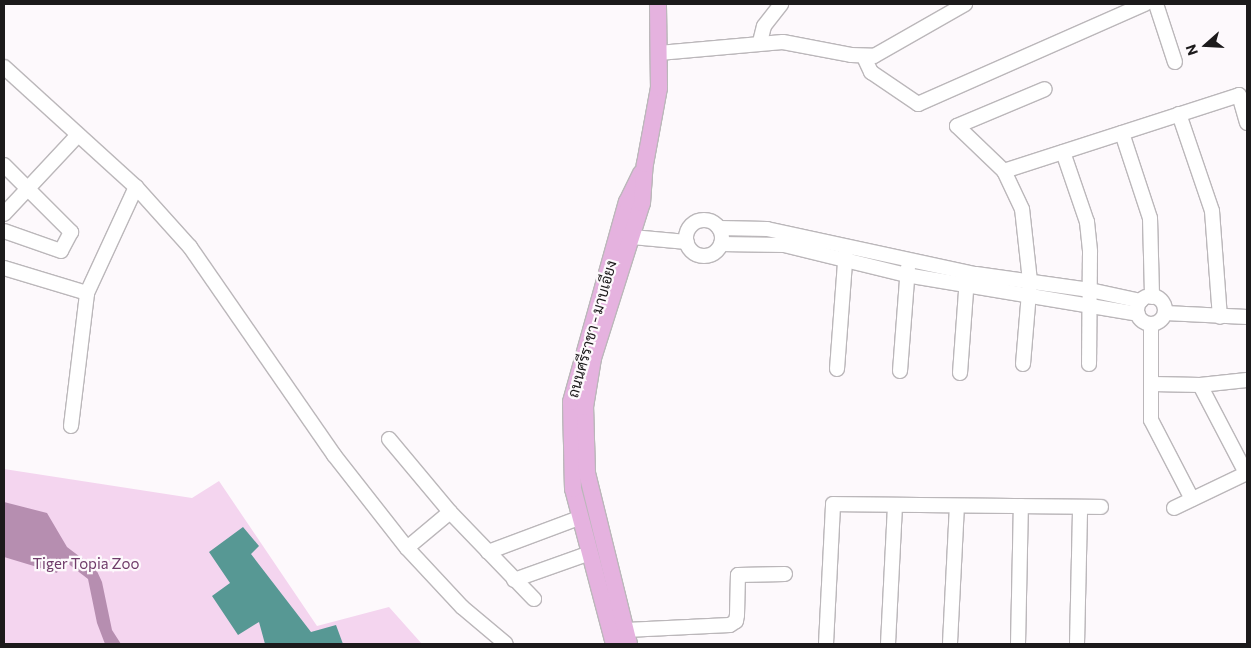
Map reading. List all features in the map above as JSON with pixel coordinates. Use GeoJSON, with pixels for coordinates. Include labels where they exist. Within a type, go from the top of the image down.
{"type":"FeatureCollection","features":[{"type":"Feature","properties":{"kind":"main road","name":"ถนนศรีราชา - มาบเอียง"},"geometry":{"type":"LineString","coordinates":[[614,644],[579,518],[572,476],[571,402],[627,231],[642,203],[645,164],[659,88],[658,4]]}},
{"type":"Feature","properties":{"kind":"main road","name":"ถนนศรีราชา - มาบเอียง"},"geometry":{"type":"LineString","coordinates":[[627,231],[593,358],[585,407],[587,473],[627,637]]}},
{"type":"Feature","properties":{"kind":"street"},"geometry":{"type":"LineString","coordinates":[[760,42],[764,26],[782,4]]}},
{"type":"Feature","properties":{"kind":"street"},"geometry":{"type":"LineString","coordinates":[[660,53],[760,42],[810,45],[864,57],[874,56],[965,4]]}},
{"type":"Feature","properties":{"kind":"street"},"geometry":{"type":"LineString","coordinates":[[864,57],[871,72],[918,104],[1145,4]]}},
{"type":"Feature","properties":{"kind":"street"},"geometry":{"type":"LineString","coordinates":[[1156,4],[1175,62]]}},
{"type":"Feature","properties":{"kind":"street"},"geometry":{"type":"LineString","coordinates":[[4,67],[136,187],[210,274],[334,455],[407,548],[462,607],[506,644]]}},
{"type":"Feature","properties":{"kind":"street"},"geometry":{"type":"LineString","coordinates":[[1023,364],[1030,288],[1022,209],[1004,171],[957,126],[1045,89]]}},
{"type":"Feature","properties":{"kind":"street"},"geometry":{"type":"LineString","coordinates":[[1004,171],[1238,95],[1247,123]]}},
{"type":"Feature","properties":{"kind":"street"},"geometry":{"type":"LineString","coordinates":[[1179,114],[1212,211],[1220,317]]}},
{"type":"Feature","properties":{"kind":"street"},"geometry":{"type":"LineString","coordinates":[[687,238],[699,221],[710,221],[719,228],[760,228],[907,268],[966,279],[1143,304],[1163,304],[1165,313],[1162,320],[1151,324],[1142,322],[1143,304],[1150,218],[1122,133]]}},
{"type":"Feature","properties":{"kind":"street"},"geometry":{"type":"LineString","coordinates":[[4,214],[27,187],[78,135]]}},
{"type":"Feature","properties":{"kind":"street"},"geometry":{"type":"LineString","coordinates":[[1063,152],[1087,222],[1090,297],[1089,364]]}},
{"type":"Feature","properties":{"kind":"street"},"geometry":{"type":"LineString","coordinates":[[4,165],[71,232],[60,251],[4,232]]}},
{"type":"Feature","properties":{"kind":"street"},"geometry":{"type":"LineString","coordinates":[[71,426],[87,293],[136,187]]}},
{"type":"Feature","properties":{"kind":"street"},"geometry":{"type":"LineString","coordinates":[[687,238],[695,253],[705,256],[715,252],[721,244],[719,228]]}},
{"type":"Feature","properties":{"kind":"street"},"geometry":{"type":"LineString","coordinates":[[760,228],[760,243]]}},
{"type":"Feature","properties":{"kind":"street"},"geometry":{"type":"LineString","coordinates":[[627,231],[687,238]]}},
{"type":"Feature","properties":{"kind":"street"},"geometry":{"type":"LineString","coordinates":[[721,244],[760,243],[846,252]]}},
{"type":"Feature","properties":{"kind":"street"},"geometry":{"type":"LineString","coordinates":[[837,369],[846,252]]}},
{"type":"Feature","properties":{"kind":"street"},"geometry":{"type":"LineString","coordinates":[[4,268],[87,293]]}},
{"type":"Feature","properties":{"kind":"street"},"geometry":{"type":"LineString","coordinates":[[900,371],[907,268]]}},
{"type":"Feature","properties":{"kind":"street"},"geometry":{"type":"LineString","coordinates":[[960,373],[966,279]]}},
{"type":"Feature","properties":{"kind":"street"},"geometry":{"type":"LineString","coordinates":[[1165,313],[1247,317]]}},
{"type":"Feature","properties":{"kind":"street"},"geometry":{"type":"LineString","coordinates":[[1151,324],[1153,429],[1192,500]]}},
{"type":"Feature","properties":{"kind":"street"},"geometry":{"type":"LineString","coordinates":[[1153,384],[1200,385],[1247,380]]}},
{"type":"Feature","properties":{"kind":"street"},"geometry":{"type":"LineString","coordinates":[[1174,508],[1246,473],[1200,385]]}},
{"type":"Feature","properties":{"kind":"street"},"geometry":{"type":"LineString","coordinates":[[389,438],[450,512],[534,599]]}},
{"type":"Feature","properties":{"kind":"street"},"geometry":{"type":"LineString","coordinates":[[826,644],[833,504],[1101,507]]}},
{"type":"Feature","properties":{"kind":"street"},"geometry":{"type":"LineString","coordinates":[[888,644],[894,505]]}},
{"type":"Feature","properties":{"kind":"street"},"geometry":{"type":"LineString","coordinates":[[949,644],[957,506]]}},
{"type":"Feature","properties":{"kind":"street"},"geometry":{"type":"LineString","coordinates":[[1018,644],[1021,506]]}},
{"type":"Feature","properties":{"kind":"street"},"geometry":{"type":"LineString","coordinates":[[1077,644],[1080,507]]}},
{"type":"Feature","properties":{"kind":"street"},"geometry":{"type":"LineString","coordinates":[[407,548],[450,512]]}},
{"type":"Feature","properties":{"kind":"street"},"geometry":{"type":"LineString","coordinates":[[488,552],[579,518]]}},
{"type":"Feature","properties":{"kind":"street"},"geometry":{"type":"LineString","coordinates":[[514,580],[590,553]]}},
{"type":"Feature","properties":{"kind":"street"},"geometry":{"type":"LineString","coordinates":[[627,637],[730,625],[736,621],[738,615],[738,575],[785,574]]}},
{"type":"Feature","properties":{"kind":"green space","name":"Tiger Topia Zoo"},"geometry":{"type":"Polygon","coordinates":[[[4,469],[192,498],[219,481],[317,626],[389,607],[422,644],[4,644],[4,469]]]}},
{"type":"Feature","properties":{"kind":"shaded area"},"geometry":{"type":"Polygon","coordinates":[[[4,502],[47,513],[67,547],[96,569],[102,582],[112,630],[121,644],[105,644],[97,623],[88,579],[62,559],[57,573],[4,557],[4,502]]]}},
{"type":"Feature","properties":{"kind":"building"},"geometry":{"type":"Polygon","coordinates":[[[243,527],[259,546],[251,554],[311,632],[336,625],[343,644],[265,644],[259,622],[238,635],[212,596],[230,583],[209,552],[243,527]]]}}]}
